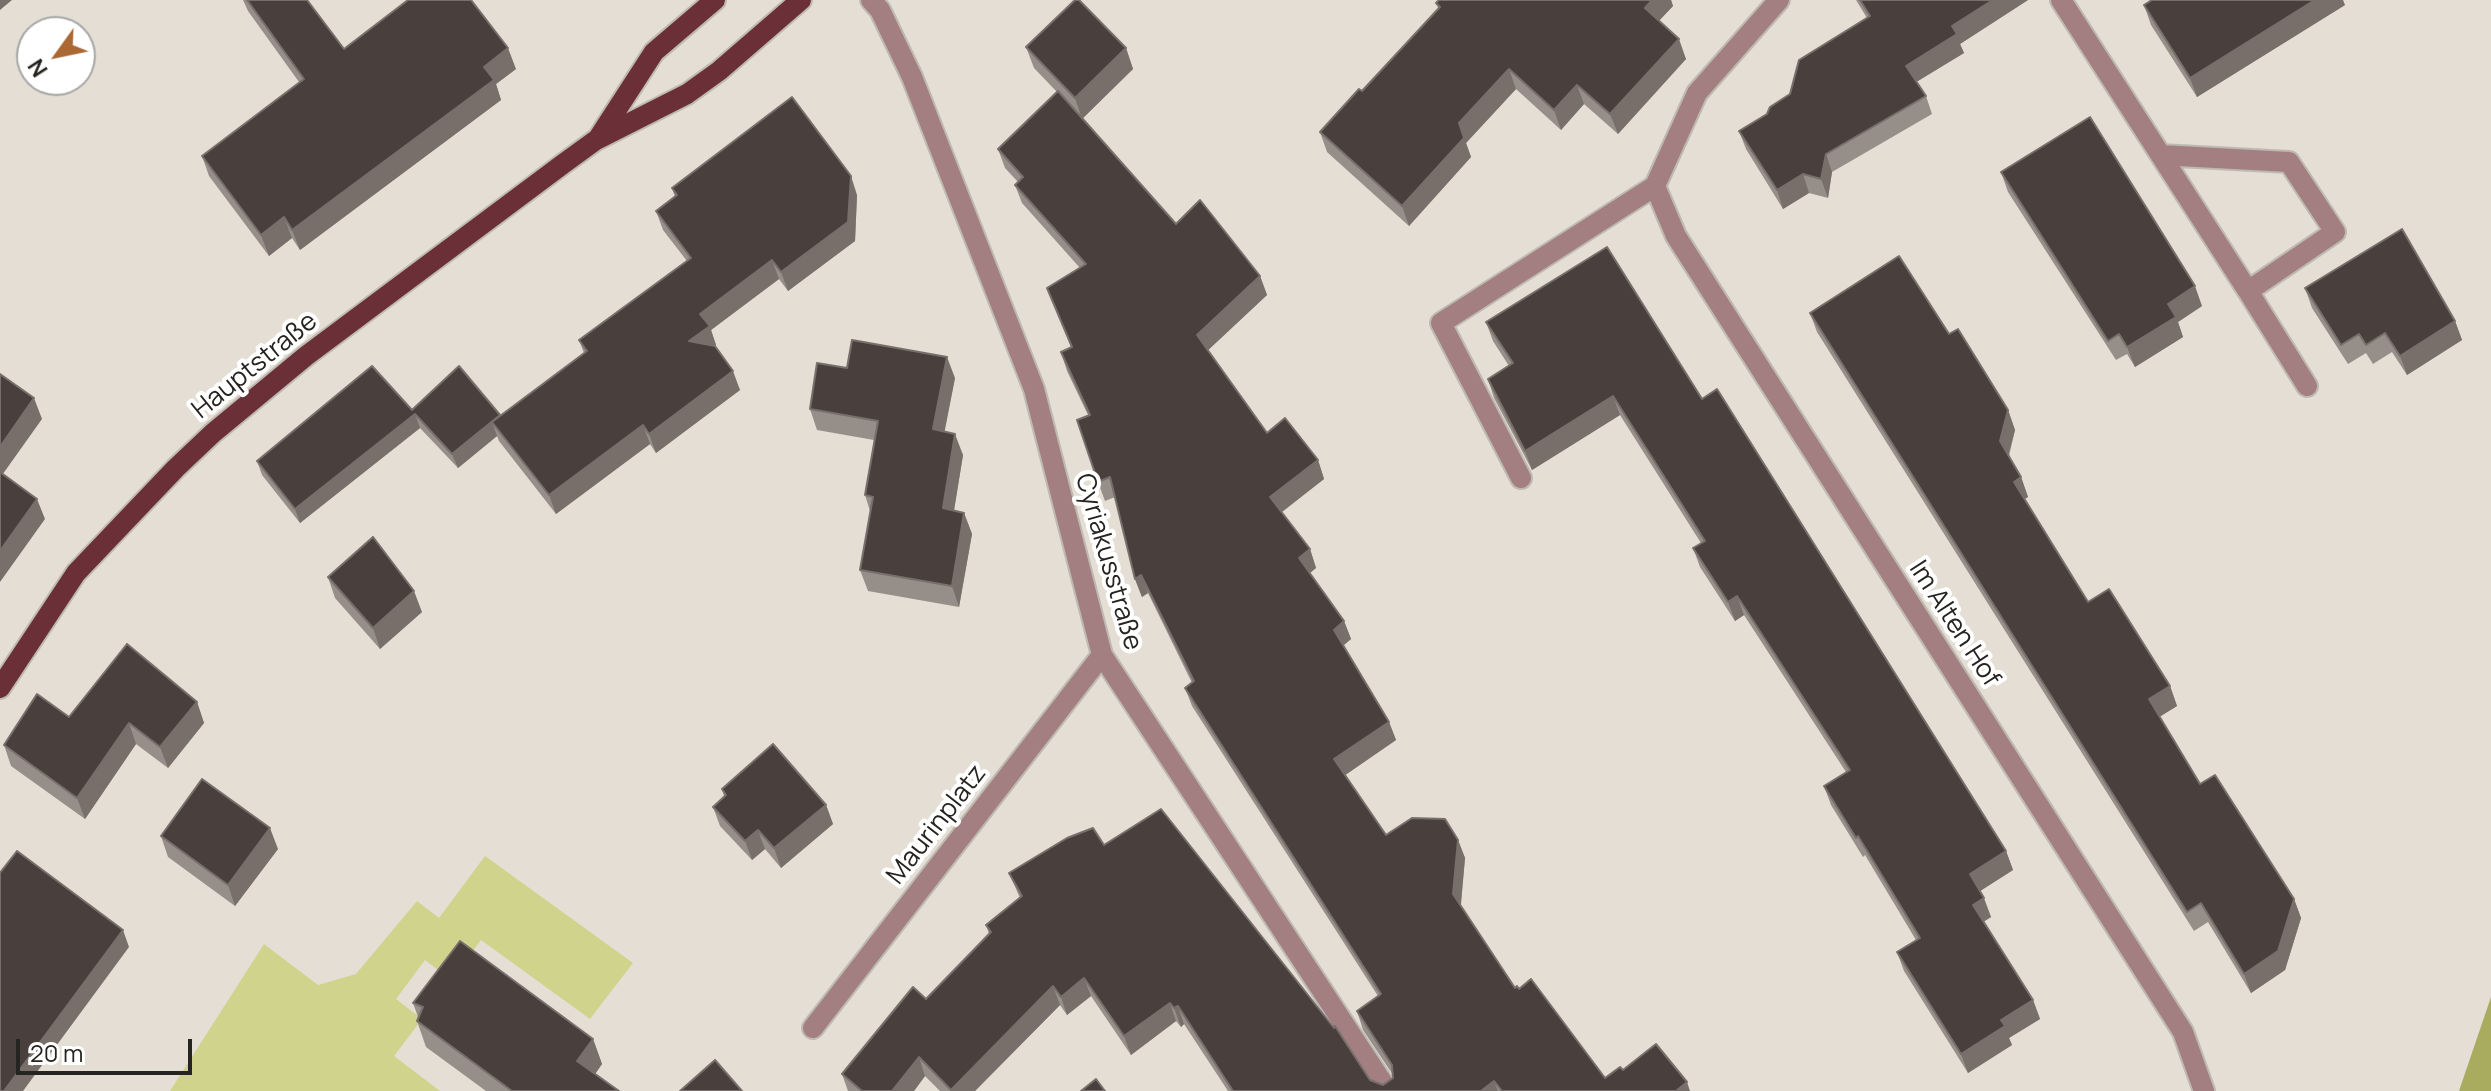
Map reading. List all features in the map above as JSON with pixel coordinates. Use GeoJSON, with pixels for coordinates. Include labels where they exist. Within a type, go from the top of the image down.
{"type":"FeatureCollection","features":[{"type":"Feature","properties":{"kind":"main road","name":"Hauptstraße"},"geometry":{"type":"LineString","coordinates":[[596,140],[654,52],[715,0]]}},
{"type":"Feature","properties":{"kind":"main road","name":"Hauptstraße"},"geometry":{"type":"LineString","coordinates":[[0,688],[76,573],[213,433],[306,356],[596,140],[687,94],[719,71],[801,0]]}},
{"type":"Feature","properties":{"kind":"street","name":"Cyriakusstraße"},"geometry":{"type":"LineString","coordinates":[[871,0],[880,10],[912,77],[1034,389],[1102,655],[1388,1091]]}},
{"type":"Feature","properties":{"kind":"street"},"geometry":{"type":"LineString","coordinates":[[1521,478],[1441,323],[1655,186],[1697,93],[1779,0]]}},
{"type":"Feature","properties":{"kind":"street"},"geometry":{"type":"LineString","coordinates":[[2061,0],[2307,386]]}},
{"type":"Feature","properties":{"kind":"street"},"geometry":{"type":"LineString","coordinates":[[2161,155],[2289,162],[2335,232],[2248,291]]}},
{"type":"Feature","properties":{"kind":"street","name":"Im Alten Hof"},"geometry":{"type":"LineString","coordinates":[[1655,186],[1676,236],[2183,1032],[2204,1091]]}},
{"type":"Feature","properties":{"kind":"street","name":"Maurinplatz"},"geometry":{"type":"LineString","coordinates":[[813,1028],[1102,655]]}},
{"type":"Feature","properties":{"kind":"green space"},"geometry":{"type":"Polygon","coordinates":[[[485,856],[633,963],[590,1019],[481,940],[451,980],[425,960],[396,999],[422,1019],[394,1056],[440,1091],[170,1091],[264,944],[318,985],[356,974],[417,901],[439,918],[485,856]]]}},
{"type":"Feature","properties":{"kind":"green space"},"geometry":{"type":"Polygon","coordinates":[[[2491,997],[2491,1091],[2459,1091],[2491,997]]]}},
{"type":"Feature","properties":{"kind":"building"},"geometry":{"type":"Polygon","coordinates":[[[247,0],[307,0],[344,49],[408,0],[471,0],[508,48],[484,67],[494,80],[292,230],[284,217],[261,235],[202,156],[304,79],[247,0]]]}},
{"type":"Feature","properties":{"kind":"building"},"geometry":{"type":"Polygon","coordinates":[[[1075,0],[1079,0],[1126,48],[1075,98],[1026,47],[1075,0]]]}},
{"type":"Feature","properties":{"kind":"building"},"geometry":{"type":"Polygon","coordinates":[[[1439,0],[1652,0],[1645,8],[1679,39],[1610,114],[1577,85],[1554,110],[1509,69],[1459,123],[1464,138],[1402,206],[1320,132],[1440,7],[1436,3],[1439,0]]]}},
{"type":"Feature","properties":{"kind":"building"},"geometry":{"type":"Polygon","coordinates":[[[1860,0],[1993,0],[1952,26],[1957,34],[1906,66],[1926,96],[1826,154],[1821,179],[1803,174],[1777,190],[1739,131],[1767,114],[1770,107],[1790,94],[1799,60],[1870,16],[1860,0]]]}},
{"type":"Feature","properties":{"kind":"building"},"geometry":{"type":"Polygon","coordinates":[[[2152,0],[2315,0],[2190,78],[2144,5],[2152,0]]]}},
{"type":"Feature","properties":{"kind":"building"},"geometry":{"type":"Polygon","coordinates":[[[1058,91],[1176,224],[1200,200],[1260,276],[1197,335],[1267,433],[1285,418],[1318,460],[1270,497],[1310,549],[1299,558],[1344,621],[1334,630],[1389,722],[1334,759],[1386,835],[1412,818],[1445,819],[1458,840],[1453,894],[1515,988],[1517,986],[1519,989],[1531,979],[1605,1078],[1620,1067],[1623,1070],[1656,1044],[1687,1082],[1676,1091],[1502,1091],[1494,1081],[1481,1091],[1233,1091],[1178,1006],[1174,1008],[1170,1003],[1124,1036],[1084,978],[1061,997],[1053,986],[951,1090],[919,1057],[892,1091],[862,1091],[842,1074],[913,987],[926,999],[991,932],[986,925],[1022,896],[1009,873],[1067,838],[1093,828],[1104,845],[1161,809],[1335,1026],[1370,1080],[1383,1085],[1393,1078],[1392,1065],[1357,1011],[1381,994],[1185,688],[1194,681],[1141,575],[1135,579],[1110,477],[1098,482],[1077,420],[1090,415],[1061,352],[1072,347],[1047,288],[1086,264],[1015,185],[1023,177],[998,149],[1058,91]]]}},
{"type":"Feature","properties":{"kind":"building"},"geometry":{"type":"Polygon","coordinates":[[[792,97],[851,176],[848,222],[781,272],[772,260],[700,314],[710,326],[689,341],[715,346],[733,371],[649,434],[643,425],[549,495],[492,422],[587,351],[579,340],[691,258],[656,211],[677,195],[672,188],[792,97]]]}},
{"type":"Feature","properties":{"kind":"building"},"geometry":{"type":"Polygon","coordinates":[[[2090,117],[2195,286],[2168,304],[2176,317],[2127,347],[2119,334],[2108,341],[2001,172],[2090,117]]]}},
{"type":"Feature","properties":{"kind":"building"},"geometry":{"type":"Polygon","coordinates":[[[2402,229],[2455,321],[2400,356],[2385,333],[2366,345],[2359,334],[2341,345],[2305,288],[2402,229]]]}},
{"type":"Feature","properties":{"kind":"building"},"geometry":{"type":"Polygon","coordinates":[[[1607,247],[1702,399],[1717,389],[2006,851],[1970,874],[1984,898],[1973,905],[2033,1000],[2001,1020],[2005,1026],[1961,1054],[1897,952],[1920,938],[1824,786],[1850,770],[1737,596],[1728,602],[1693,548],[1705,541],[1613,396],[1525,451],[1488,379],[1513,363],[1486,322],[1607,247]]]}},
{"type":"Feature","properties":{"kind":"building"},"geometry":{"type":"Polygon","coordinates":[[[1899,256],[1949,334],[1958,329],[2008,410],[2000,441],[2021,477],[2014,482],[2088,602],[2109,589],[2170,686],[2149,699],[2200,784],[2215,775],[2294,899],[2278,951],[2244,974],[2201,903],[2187,912],[1810,313],[1899,256]]]}},
{"type":"Feature","properties":{"kind":"building"},"geometry":{"type":"Polygon","coordinates":[[[852,340],[947,357],[933,429],[955,434],[943,508],[964,513],[952,586],[860,570],[873,497],[865,495],[878,421],[810,409],[817,363],[847,368],[852,340]]]}},
{"type":"Feature","properties":{"kind":"building"},"geometry":{"type":"Polygon","coordinates":[[[372,366],[412,410],[459,366],[500,415],[452,454],[415,414],[295,509],[257,461],[372,366]]]}},
{"type":"Feature","properties":{"kind":"building"},"geometry":{"type":"Polygon","coordinates":[[[0,374],[34,398],[0,447],[0,374]]]}},
{"type":"Feature","properties":{"kind":"building"},"geometry":{"type":"Polygon","coordinates":[[[0,472],[37,499],[0,551],[0,472]]]}},
{"type":"Feature","properties":{"kind":"building"},"geometry":{"type":"Polygon","coordinates":[[[373,537],[414,591],[373,628],[328,577],[373,537]]]}},
{"type":"Feature","properties":{"kind":"building"},"geometry":{"type":"Polygon","coordinates":[[[127,644],[197,702],[160,747],[129,723],[77,798],[4,745],[37,694],[69,717],[127,644]]]}},
{"type":"Feature","properties":{"kind":"building"},"geometry":{"type":"Polygon","coordinates":[[[773,744],[826,805],[774,848],[758,830],[745,841],[713,807],[726,795],[722,789],[773,744]]]}},
{"type":"Feature","properties":{"kind":"building"},"geometry":{"type":"Polygon","coordinates":[[[202,779],[270,828],[228,885],[161,836],[202,779]]]}},
{"type":"Feature","properties":{"kind":"building"},"geometry":{"type":"Polygon","coordinates":[[[17,851],[123,930],[4,1091],[0,1091],[0,873],[17,851]]]}},
{"type":"Feature","properties":{"kind":"building"},"geometry":{"type":"Polygon","coordinates":[[[460,941],[593,1039],[577,1061],[619,1091],[512,1091],[417,1021],[423,1007],[413,1003],[460,941]]]}},
{"type":"Feature","properties":{"kind":"building"},"geometry":{"type":"Polygon","coordinates":[[[715,1060],[742,1091],[680,1091],[715,1060]]]}},
{"type":"Feature","properties":{"kind":"building"},"geometry":{"type":"Polygon","coordinates":[[[1096,1079],[1105,1091],[1081,1091],[1096,1079]]]}}]}
